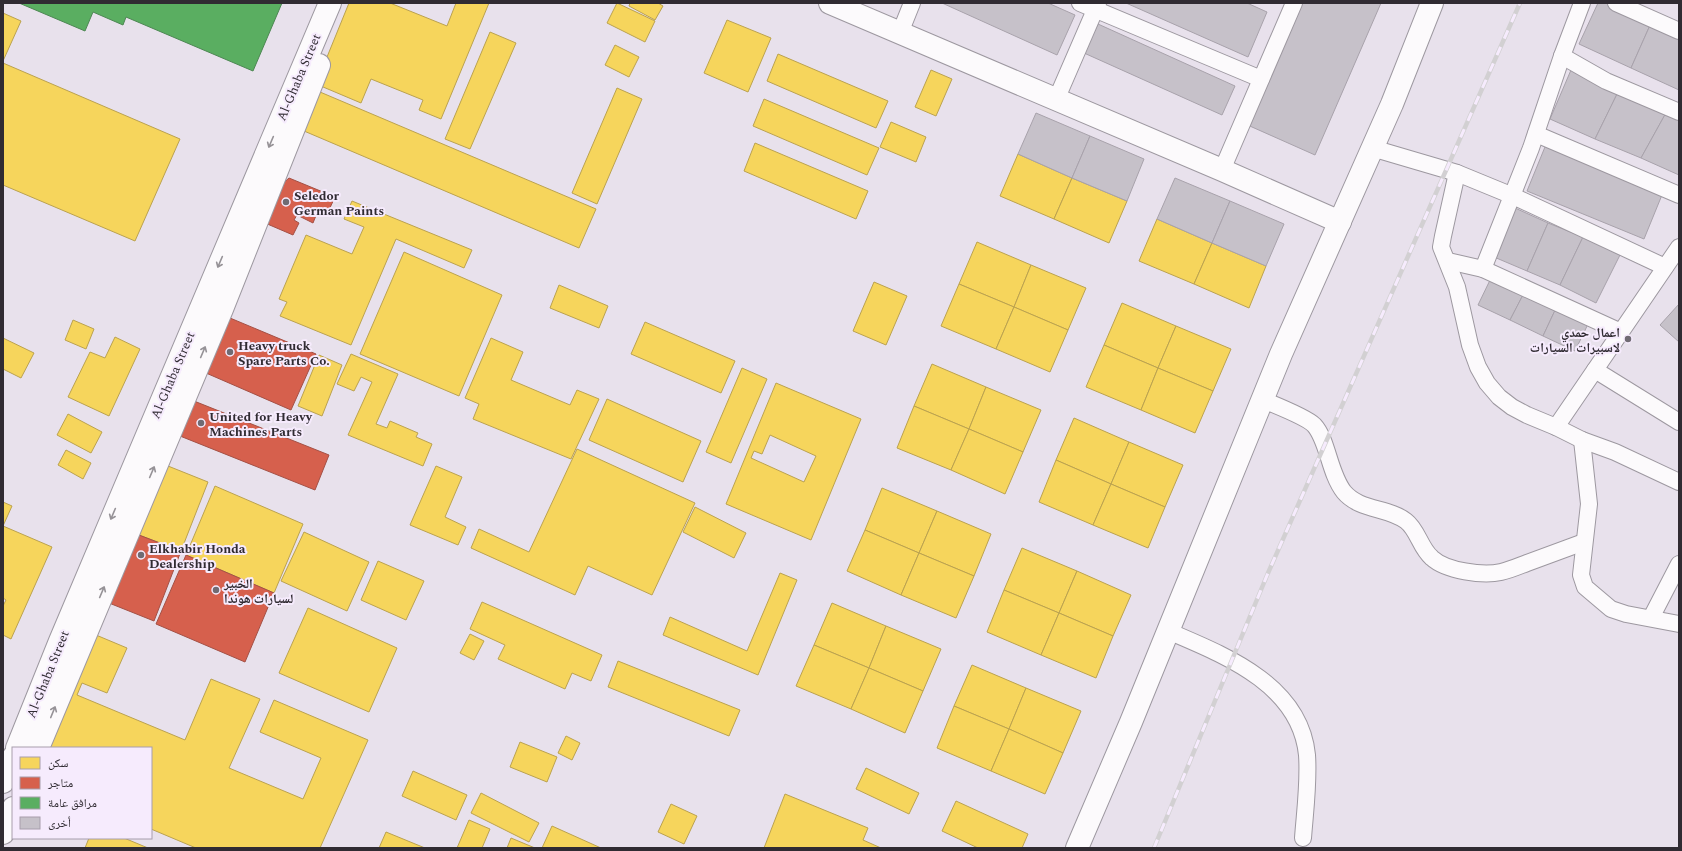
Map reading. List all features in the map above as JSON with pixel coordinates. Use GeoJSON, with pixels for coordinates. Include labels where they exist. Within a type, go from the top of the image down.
{"type":"FeatureCollection","features":[{"type":"Feature","properties":{"kind":"main road","name":"Al-Ghaba Street"},"geometry":{"type":"LineString","coordinates":[[16,747],[60,640],[330,3]]}},
{"type":"Feature","properties":{"kind":"main road","name":"Al-Ghaba Street"},"geometry":{"type":"LineString","coordinates":[[38,747],[222,309],[321,60],[346,3]]}},
{"type":"Feature","properties":{"kind":"main road"},"geometry":{"type":"LineString","coordinates":[[830,3],[1222,170],[1340,222]]}},
{"type":"Feature","properties":{"kind":"main road"},"geometry":{"type":"LineString","coordinates":[[1077,848],[1131,722],[1263,400],[1392,104],[1432,3]]}},
{"type":"Feature","properties":{"kind":"main road"},"geometry":{"type":"LineString","coordinates":[[3,782],[12,760]]}},
{"type":"Feature","properties":{"kind":"main road"},"geometry":{"type":"LineString","coordinates":[[3,833],[12,810]]}},
{"type":"Feature","properties":{"kind":"street"},"geometry":{"type":"LineString","coordinates":[[900,33],[912,3]]}},
{"type":"Feature","properties":{"kind":"street"},"geometry":{"type":"LineString","coordinates":[[1080,3],[1097,6],[1261,79]]}},
{"type":"Feature","properties":{"kind":"street"},"geometry":{"type":"LineString","coordinates":[[1483,269],[1513,196],[1582,3]]}},
{"type":"Feature","properties":{"kind":"street"},"geometry":{"type":"LineString","coordinates":[[1616,3],[1679,31]]}},
{"type":"Feature","properties":{"kind":"street"},"geometry":{"type":"LineString","coordinates":[[1222,170],[1291,4]]}},
{"type":"Feature","properties":{"kind":"street"},"geometry":{"type":"LineString","coordinates":[[1056,100],[1097,6]]}},
{"type":"Feature","properties":{"kind":"street"},"geometry":{"type":"LineString","coordinates":[[1562,56],[1606,81],[1679,112]]}},
{"type":"Feature","properties":{"kind":"street"},"geometry":{"type":"LineString","coordinates":[[1536,134],[1679,195]]}},
{"type":"Feature","properties":{"kind":"street"},"geometry":{"type":"LineString","coordinates":[[1372,148],[1457,173],[1513,196],[1665,267]]}},
{"type":"Feature","properties":{"kind":"street"},"geometry":{"type":"LineString","coordinates":[[1457,173],[1441,244],[1457,287],[1470,345],[1478,367],[1487,383],[1499,397],[1512,407],[1527,415],[1582,440],[1615,452],[1679,482]]}},
{"type":"Feature","properties":{"kind":"street"},"geometry":{"type":"LineString","coordinates":[[1556,427],[1679,247]]}},
{"type":"Feature","properties":{"kind":"street"},"geometry":{"type":"LineString","coordinates":[[1448,261],[1483,269],[1620,332]]}},
{"type":"Feature","properties":{"kind":"street"},"geometry":{"type":"LineString","coordinates":[[1595,370],[1679,422]]}},
{"type":"Feature","properties":{"kind":"street"},"geometry":{"type":"LineString","coordinates":[[1263,400],[1314,424],[1320,434],[1336,481],[1344,493],[1355,501],[1364,505],[1401,517],[1407,521],[1431,558],[1447,567],[1477,572],[1502,572],[1584,542]]}},
{"type":"Feature","properties":{"kind":"street"},"geometry":{"type":"LineString","coordinates":[[1582,440],[1589,504],[1581,575],[1585,587],[1610,609],[1626,614],[1679,624]]}},
{"type":"Feature","properties":{"kind":"street"},"geometry":{"type":"LineString","coordinates":[[1651,618],[1679,564]]}},
{"type":"Feature","properties":{"kind":"street"},"geometry":{"type":"LineString","coordinates":[[1168,631],[1208,648],[1241,666],[1262,680],[1282,698],[1292,712],[1304,740],[1307,755],[1303,838]]}},
{"type":"Feature","properties":{"kind":"building: سكن"},"geometry":{"type":"Polygon","coordinates":[[[349,3],[390,3],[447,26],[456,3],[489,3],[441,119],[419,110],[423,100],[371,79],[361,103],[316,84],[349,3]]]}},
{"type":"Feature","properties":{"kind":"building: سكن"},"geometry":{"type":"Polygon","coordinates":[[[617,3],[655,21],[645,42],[607,23],[617,3]]]}},
{"type":"Feature","properties":{"kind":"building: سكن"},"geometry":{"type":"Polygon","coordinates":[[[630,3],[658,3],[663,6],[655,20],[629,6],[630,3]]]}},
{"type":"Feature","properties":{"kind":"building: سكن"},"geometry":{"type":"Polygon","coordinates":[[[3,13],[21,21],[3,61],[3,13]]]}},
{"type":"Feature","properties":{"kind":"building: سكن"},"geometry":{"type":"Polygon","coordinates":[[[727,20],[771,38],[748,92],[704,73],[727,20]]]}},
{"type":"Feature","properties":{"kind":"building: سكن"},"geometry":{"type":"Polygon","coordinates":[[[490,32],[516,43],[470,149],[445,139],[490,32]]]}},
{"type":"Feature","properties":{"kind":"building: سكن"},"geometry":{"type":"Polygon","coordinates":[[[615,45],[639,57],[629,77],[605,65],[615,45]]]}},
{"type":"Feature","properties":{"kind":"building: سكن"},"geometry":{"type":"Polygon","coordinates":[[[778,54],[888,101],[876,128],[767,81],[778,54]]]}},
{"type":"Feature","properties":{"kind":"building: سكن"},"geometry":{"type":"Polygon","coordinates":[[[3,63],[180,139],[135,241],[3,185],[3,63]]]}},
{"type":"Feature","properties":{"kind":"building: سكن"},"geometry":{"type":"Polygon","coordinates":[[[931,70],[952,79],[936,116],[915,107],[931,70]]]}},
{"type":"Feature","properties":{"kind":"building: سكن"},"geometry":{"type":"Polygon","coordinates":[[[617,88],[642,99],[597,204],[572,193],[617,88]]]}},
{"type":"Feature","properties":{"kind":"building: سكن"},"geometry":{"type":"Polygon","coordinates":[[[320,92],[596,209],[579,248],[304,131],[320,92]]]}},
{"type":"Feature","properties":{"kind":"building: سكن"},"geometry":{"type":"Polygon","coordinates":[[[764,99],[879,148],[867,175],[753,126],[764,99]]]}},
{"type":"Feature","properties":{"kind":"building: سكن"},"geometry":{"type":"Polygon","coordinates":[[[891,122],[926,137],[916,162],[880,147],[891,122]]]}},
{"type":"Feature","properties":{"kind":"building: سكن"},"geometry":{"type":"Polygon","coordinates":[[[755,143],[868,191],[856,219],[744,171],[755,143]]]}},
{"type":"Feature","properties":{"kind":"building: سكن"},"geometry":{"type":"Polygon","coordinates":[[[1018,154],[1072,178],[1054,219],[1000,196],[1018,154]]]}},
{"type":"Feature","properties":{"kind":"building: سكن"},"geometry":{"type":"Polygon","coordinates":[[[1072,178],[1127,201],[1109,243],[1054,219],[1072,178]]]}},
{"type":"Feature","properties":{"kind":"building: سكن"},"geometry":{"type":"Polygon","coordinates":[[[352,201],[472,250],[464,268],[396,239],[351,345],[280,316],[287,302],[279,299],[306,235],[352,254],[364,227],[344,219],[352,201]]]}},
{"type":"Feature","properties":{"kind":"building: سكن"},"geometry":{"type":"Polygon","coordinates":[[[1157,219],[1212,243],[1194,284],[1139,261],[1157,219]]]}},
{"type":"Feature","properties":{"kind":"building: سكن"},"geometry":{"type":"Polygon","coordinates":[[[977,242],[1031,265],[1014,307],[959,284],[977,242]]]}},
{"type":"Feature","properties":{"kind":"building: سكن"},"geometry":{"type":"Polygon","coordinates":[[[1212,243],[1266,266],[1249,308],[1194,284],[1212,243]]]}},
{"type":"Feature","properties":{"kind":"building: سكن"},"geometry":{"type":"Polygon","coordinates":[[[404,252],[502,295],[459,396],[360,354],[404,252]]]}},
{"type":"Feature","properties":{"kind":"building: سكن"},"geometry":{"type":"Polygon","coordinates":[[[1031,265],[1086,288],[1068,330],[1014,307],[1031,265]]]}},
{"type":"Feature","properties":{"kind":"building: سكن"},"geometry":{"type":"Polygon","coordinates":[[[874,282],[907,296],[886,345],[853,331],[874,282]]]}},
{"type":"Feature","properties":{"kind":"building: سكن"},"geometry":{"type":"Polygon","coordinates":[[[959,284],[1014,307],[996,349],[941,326],[959,284]]]}},
{"type":"Feature","properties":{"kind":"building: سكن"},"geometry":{"type":"Polygon","coordinates":[[[559,285],[608,306],[599,328],[550,308],[559,285]]]}},
{"type":"Feature","properties":{"kind":"building: سكن"},"geometry":{"type":"Polygon","coordinates":[[[1122,303],[1176,326],[1158,368],[1104,345],[1122,303]]]}},
{"type":"Feature","properties":{"kind":"building: سكن"},"geometry":{"type":"Polygon","coordinates":[[[1014,307],[1068,330],[1050,372],[996,349],[1014,307]]]}},
{"type":"Feature","properties":{"kind":"building: سكن"},"geometry":{"type":"Polygon","coordinates":[[[73,320],[94,329],[86,349],[65,340],[73,320]]]}},
{"type":"Feature","properties":{"kind":"building: سكن"},"geometry":{"type":"Polygon","coordinates":[[[645,322],[735,361],[721,393],[631,354],[645,322]]]}},
{"type":"Feature","properties":{"kind":"building: سكن"},"geometry":{"type":"Polygon","coordinates":[[[1176,326],[1231,349],[1213,391],[1158,368],[1176,326]]]}},
{"type":"Feature","properties":{"kind":"building: سكن"},"geometry":{"type":"Polygon","coordinates":[[[115,337],[140,349],[109,416],[68,397],[90,352],[105,358],[115,337]]]}},
{"type":"Feature","properties":{"kind":"building: سكن"},"geometry":{"type":"Polygon","coordinates":[[[3,338],[34,353],[21,378],[3,369],[3,338]]]}},
{"type":"Feature","properties":{"kind":"building: سكن"},"geometry":{"type":"Polygon","coordinates":[[[491,338],[523,352],[511,380],[570,405],[577,390],[599,399],[571,459],[473,419],[479,404],[465,398],[491,338]]]}},
{"type":"Feature","properties":{"kind":"building: سكن"},"geometry":{"type":"Polygon","coordinates":[[[1104,345],[1158,368],[1141,410],[1086,387],[1104,345]]]}},
{"type":"Feature","properties":{"kind":"building: سكن"},"geometry":{"type":"Polygon","coordinates":[[[351,354],[398,374],[376,424],[387,428],[390,421],[418,433],[416,437],[432,444],[423,466],[348,435],[372,382],[361,377],[354,391],[337,384],[351,354]]]}},
{"type":"Feature","properties":{"kind":"building: سكن"},"geometry":{"type":"Polygon","coordinates":[[[319,355],[342,365],[322,416],[298,406],[319,355]]]}},
{"type":"Feature","properties":{"kind":"building: سكن"},"geometry":{"type":"Polygon","coordinates":[[[932,364],[986,387],[969,429],[914,406],[932,364]]]}},
{"type":"Feature","properties":{"kind":"building: سكن"},"geometry":{"type":"Polygon","coordinates":[[[742,368],[767,379],[731,463],[706,452],[742,368]]]}},
{"type":"Feature","properties":{"kind":"building: سكن"},"geometry":{"type":"Polygon","coordinates":[[[1158,368],[1213,391],[1195,433],[1141,410],[1158,368]]]}},
{"type":"Feature","properties":{"kind":"building: سكن"},"geometry":{"type":"Polygon","coordinates":[[[776,383],[861,419],[811,540],[726,504],[776,383]],[[770,435],[762,454],[754,451],[751,458],[804,482],[816,456],[770,435]]]}},
{"type":"Feature","properties":{"kind":"building: سكن"},"geometry":{"type":"Polygon","coordinates":[[[986,387],[1041,410],[1023,452],[969,429],[986,387]]]}},
{"type":"Feature","properties":{"kind":"building: سكن"},"geometry":{"type":"Polygon","coordinates":[[[607,399],[701,441],[683,482],[589,440],[607,399]]]}},
{"type":"Feature","properties":{"kind":"building: سكن"},"geometry":{"type":"Polygon","coordinates":[[[914,406],[969,429],[951,470],[897,448],[914,406]]]}},
{"type":"Feature","properties":{"kind":"building: سكن"},"geometry":{"type":"Polygon","coordinates":[[[68,414],[102,432],[91,453],[57,435],[68,414]]]}},
{"type":"Feature","properties":{"kind":"building: سكن"},"geometry":{"type":"Polygon","coordinates":[[[1074,418],[1129,442],[1111,484],[1056,460],[1074,418]]]}},
{"type":"Feature","properties":{"kind":"building: سكن"},"geometry":{"type":"Polygon","coordinates":[[[969,429],[1023,452],[1005,494],[951,470],[969,429]]]}},
{"type":"Feature","properties":{"kind":"building: سكن"},"geometry":{"type":"Polygon","coordinates":[[[1129,442],[1183,465],[1165,507],[1111,484],[1129,442]]]}},
{"type":"Feature","properties":{"kind":"building: سكن"},"geometry":{"type":"Polygon","coordinates":[[[577,449],[695,503],[652,595],[588,566],[575,595],[471,548],[479,529],[529,552],[577,449]]]}},
{"type":"Feature","properties":{"kind":"building: سكن"},"geometry":{"type":"Polygon","coordinates":[[[66,450],[91,463],[83,479],[58,465],[66,450]]]}},
{"type":"Feature","properties":{"kind":"building: سكن"},"geometry":{"type":"Polygon","coordinates":[[[1056,460],[1111,484],[1093,525],[1039,502],[1056,460]]]}},
{"type":"Feature","properties":{"kind":"building: سكن"},"geometry":{"type":"Polygon","coordinates":[[[158,462],[208,482],[181,551],[131,532],[158,462]]]}},
{"type":"Feature","properties":{"kind":"building: سكن"},"geometry":{"type":"Polygon","coordinates":[[[436,466],[462,477],[445,517],[466,527],[458,545],[410,525],[436,466]]]}},
{"type":"Feature","properties":{"kind":"building: سكن"},"geometry":{"type":"Polygon","coordinates":[[[1111,484],[1165,507],[1148,548],[1093,525],[1111,484]]]}},
{"type":"Feature","properties":{"kind":"building: سكن"},"geometry":{"type":"Polygon","coordinates":[[[215,486],[303,524],[274,593],[186,555],[215,486]]]}},
{"type":"Feature","properties":{"kind":"building: سكن"},"geometry":{"type":"Polygon","coordinates":[[[882,488],[937,511],[919,553],[865,530],[882,488]]]}},
{"type":"Feature","properties":{"kind":"building: سكن"},"geometry":{"type":"Polygon","coordinates":[[[3,502],[12,506],[3,526],[3,502]]]}},
{"type":"Feature","properties":{"kind":"building: سكن"},"geometry":{"type":"Polygon","coordinates":[[[695,507],[746,533],[734,558],[683,532],[695,507]]]}},
{"type":"Feature","properties":{"kind":"building: سكن"},"geometry":{"type":"Polygon","coordinates":[[[937,511],[991,534],[974,576],[919,553],[937,511]]]}},
{"type":"Feature","properties":{"kind":"building: سكن"},"geometry":{"type":"Polygon","coordinates":[[[3,526],[52,547],[11,639],[3,635],[3,606],[6,600],[3,598],[3,526]]]}},
{"type":"Feature","properties":{"kind":"building: سكن"},"geometry":{"type":"Polygon","coordinates":[[[865,530],[919,553],[901,595],[847,571],[865,530]]]}},
{"type":"Feature","properties":{"kind":"building: سكن"},"geometry":{"type":"Polygon","coordinates":[[[304,532],[369,562],[347,611],[281,581],[304,532]]]}},
{"type":"Feature","properties":{"kind":"building: سكن"},"geometry":{"type":"Polygon","coordinates":[[[1022,548],[1077,571],[1059,613],[1004,590],[1022,548]]]}},
{"type":"Feature","properties":{"kind":"building: سكن"},"geometry":{"type":"Polygon","coordinates":[[[919,553],[974,576],[956,618],[901,595],[919,553]]]}},
{"type":"Feature","properties":{"kind":"building: سكن"},"geometry":{"type":"Polygon","coordinates":[[[378,561],[424,581],[406,620],[361,600],[378,561]]]}},
{"type":"Feature","properties":{"kind":"building: سكن"},"geometry":{"type":"Polygon","coordinates":[[[1077,571],[1131,595],[1113,636],[1059,613],[1077,571]]]}},
{"type":"Feature","properties":{"kind":"building: سكن"},"geometry":{"type":"Polygon","coordinates":[[[780,573],[797,580],[758,675],[663,635],[670,617],[747,651],[780,573]]]}},
{"type":"Feature","properties":{"kind":"building: سكن"},"geometry":{"type":"Polygon","coordinates":[[[1004,590],[1059,613],[1041,655],[987,632],[1004,590]]]}},
{"type":"Feature","properties":{"kind":"building: سكن"},"geometry":{"type":"Polygon","coordinates":[[[482,602],[602,655],[591,681],[572,673],[565,689],[498,659],[505,645],[470,629],[482,602]]]}},
{"type":"Feature","properties":{"kind":"building: سكن"},"geometry":{"type":"Polygon","coordinates":[[[832,603],[886,626],[869,668],[814,645],[832,603]]]}},
{"type":"Feature","properties":{"kind":"building: سكن"},"geometry":{"type":"Polygon","coordinates":[[[308,608],[397,648],[369,712],[279,673],[308,608]]]}},
{"type":"Feature","properties":{"kind":"building: سكن"},"geometry":{"type":"Polygon","coordinates":[[[1059,613],[1113,636],[1096,678],[1041,655],[1059,613]]]}},
{"type":"Feature","properties":{"kind":"building: سكن"},"geometry":{"type":"Polygon","coordinates":[[[886,626],[941,649],[923,691],[869,668],[886,626]]]}},
{"type":"Feature","properties":{"kind":"building: سكن"},"geometry":{"type":"Polygon","coordinates":[[[470,634],[484,641],[474,660],[460,653],[470,634]]]}},
{"type":"Feature","properties":{"kind":"building: سكن"},"geometry":{"type":"Polygon","coordinates":[[[96,635],[127,648],[107,693],[82,683],[77,695],[185,740],[211,679],[260,699],[229,768],[303,799],[321,758],[260,732],[274,700],[368,740],[320,848],[196,848],[152,829],[152,747],[47,747],[96,635]]]}},
{"type":"Feature","properties":{"kind":"building: سكن"},"geometry":{"type":"Polygon","coordinates":[[[814,645],[869,668],[851,709],[796,686],[814,645]]]}},
{"type":"Feature","properties":{"kind":"building: سكن"},"geometry":{"type":"Polygon","coordinates":[[[618,661],[740,710],[729,736],[608,687],[618,661]]]}},
{"type":"Feature","properties":{"kind":"building: سكن"},"geometry":{"type":"Polygon","coordinates":[[[972,665],[1026,688],[1009,729],[954,706],[972,665]]]}},
{"type":"Feature","properties":{"kind":"building: سكن"},"geometry":{"type":"Polygon","coordinates":[[[869,668],[923,691],[905,733],[851,709],[869,668]]]}},
{"type":"Feature","properties":{"kind":"building: سكن"},"geometry":{"type":"Polygon","coordinates":[[[1026,688],[1081,711],[1063,753],[1009,729],[1026,688]]]}},
{"type":"Feature","properties":{"kind":"building: سكن"},"geometry":{"type":"Polygon","coordinates":[[[954,706],[1009,729],[991,771],[937,748],[954,706]]]}},
{"type":"Feature","properties":{"kind":"building: سكن"},"geometry":{"type":"Polygon","coordinates":[[[1009,729],[1063,753],[1045,794],[991,771],[1009,729]]]}},
{"type":"Feature","properties":{"kind":"building: سكن"},"geometry":{"type":"Polygon","coordinates":[[[566,736],[580,743],[572,760],[558,753],[566,736]]]}},
{"type":"Feature","properties":{"kind":"building: سكن"},"geometry":{"type":"Polygon","coordinates":[[[520,742],[557,757],[547,782],[510,767],[520,742]]]}},
{"type":"Feature","properties":{"kind":"building: سكن"},"geometry":{"type":"Polygon","coordinates":[[[866,768],[919,793],[909,814],[856,789],[866,768]]]}},
{"type":"Feature","properties":{"kind":"building: سكن"},"geometry":{"type":"Polygon","coordinates":[[[413,771],[467,795],[456,820],[402,796],[413,771]]]}},
{"type":"Feature","properties":{"kind":"building: سكن"},"geometry":{"type":"Polygon","coordinates":[[[481,793],[539,823],[529,842],[471,813],[481,793]]]}},
{"type":"Feature","properties":{"kind":"building: سكن"},"geometry":{"type":"Polygon","coordinates":[[[785,794],[868,828],[863,840],[881,848],[764,848],[785,794]]]}},
{"type":"Feature","properties":{"kind":"building: سكن"},"geometry":{"type":"Polygon","coordinates":[[[956,801],[1028,834],[1022,848],[978,848],[942,831],[956,801]]]}},
{"type":"Feature","properties":{"kind":"building: سكن"},"geometry":{"type":"Polygon","coordinates":[[[671,804],[697,816],[684,844],[658,832],[671,804]]]}},
{"type":"Feature","properties":{"kind":"building: سكن"},"geometry":{"type":"Polygon","coordinates":[[[469,820],[490,829],[482,848],[457,848],[469,820]]]}},
{"type":"Feature","properties":{"kind":"building: سكن"},"geometry":{"type":"Polygon","coordinates":[[[552,826],[601,848],[542,848],[552,826]]]}},
{"type":"Feature","properties":{"kind":"building: سكن"},"geometry":{"type":"Polygon","coordinates":[[[386,832],[425,848],[379,848],[386,832]]]}},
{"type":"Feature","properties":{"kind":"building: سكن"},"geometry":{"type":"Polygon","coordinates":[[[511,838],[535,848],[507,848],[511,838]]]}},
{"type":"Feature","properties":{"kind":"building: سكن"},"geometry":{"type":"Polygon","coordinates":[[[89,839],[126,839],[148,848],[85,848],[89,839]]]}},
{"type":"Feature","properties":{"kind":"building: متاجر"},"geometry":{"type":"Polygon","coordinates":[[[289,178],[335,197],[328,212],[319,208],[313,223],[297,215],[294,220],[299,223],[293,235],[265,223],[280,186],[289,178]]]}},
{"type":"Feature","properties":{"kind":"building: متاجر"},"geometry":{"type":"Polygon","coordinates":[[[230,318],[316,354],[291,410],[206,373],[230,318]]]}},
{"type":"Feature","properties":{"kind":"building: متاجر"},"geometry":{"type":"Polygon","coordinates":[[[194,401],[329,455],[315,490],[180,436],[194,401]]]}},
{"type":"Feature","properties":{"kind":"building: متاجر"},"geometry":{"type":"Polygon","coordinates":[[[131,532],[181,551],[154,621],[104,601],[131,532]]]}},
{"type":"Feature","properties":{"kind":"building: متاجر"},"geometry":{"type":"Polygon","coordinates":[[[186,555],[274,593],[245,662],[156,624],[186,555]]]}},
{"type":"Feature","properties":{"kind":"building: مرافق عامة"},"geometry":{"type":"Polygon","coordinates":[[[19,3],[282,3],[253,71],[126,17],[123,25],[93,12],[85,31],[19,3]]]}},
{"type":"Feature","properties":{"kind":"building: أخرى"},"geometry":{"type":"Polygon","coordinates":[[[942,3],[1048,3],[1075,15],[1057,55],[942,3]]]}},
{"type":"Feature","properties":{"kind":"building: أخرى"},"geometry":{"type":"Polygon","coordinates":[[[1126,3],[1247,3],[1267,12],[1248,57],[1126,3]]]}},
{"type":"Feature","properties":{"kind":"building: أخرى"},"geometry":{"type":"Polygon","coordinates":[[[1295,3],[1381,3],[1315,155],[1243,123],[1295,3]]]}},
{"type":"Feature","properties":{"kind":"building: أخرى"},"geometry":{"type":"Polygon","coordinates":[[[1598,3],[1607,3],[1651,23],[1631,68],[1579,44],[1598,3]]]}},
{"type":"Feature","properties":{"kind":"building: أخرى"},"geometry":{"type":"Polygon","coordinates":[[[1651,23],[1679,36],[1679,90],[1631,68],[1651,23]]]}},
{"type":"Feature","properties":{"kind":"building: أخرى"},"geometry":{"type":"Polygon","coordinates":[[[1098,24],[1235,86],[1222,115],[1084,53],[1098,24]]]}},
{"type":"Feature","properties":{"kind":"building: أخرى"},"geometry":{"type":"Polygon","coordinates":[[[1571,70],[1619,90],[1595,139],[1550,119],[1571,70]]]}},
{"type":"Feature","properties":{"kind":"building: أخرى"},"geometry":{"type":"Polygon","coordinates":[[[1619,90],[1667,111],[1641,158],[1595,139],[1619,90]]]}},
{"type":"Feature","properties":{"kind":"building: أخرى"},"geometry":{"type":"Polygon","coordinates":[[[1667,111],[1679,116],[1679,175],[1641,158],[1667,111]]]}},
{"type":"Feature","properties":{"kind":"building: أخرى"},"geometry":{"type":"Polygon","coordinates":[[[1036,113],[1090,136],[1072,178],[1018,154],[1036,113]]]}},
{"type":"Feature","properties":{"kind":"building: أخرى"},"geometry":{"type":"Polygon","coordinates":[[[1090,136],[1144,159],[1127,201],[1072,178],[1090,136]]]}},
{"type":"Feature","properties":{"kind":"building: أخرى"},"geometry":{"type":"Polygon","coordinates":[[[1547,142],[1664,190],[1644,239],[1527,191],[1547,142]]]}},
{"type":"Feature","properties":{"kind":"building: أخرى"},"geometry":{"type":"Polygon","coordinates":[[[1175,178],[1230,201],[1212,243],[1157,219],[1175,178]]]}},
{"type":"Feature","properties":{"kind":"building: أخرى"},"geometry":{"type":"Polygon","coordinates":[[[1230,201],[1284,224],[1266,266],[1212,243],[1230,201]]]}},
{"type":"Feature","properties":{"kind":"building: أخرى"},"geometry":{"type":"Polygon","coordinates":[[[1515,208],[1548,223],[1527,271],[1494,257],[1515,208]]]}},
{"type":"Feature","properties":{"kind":"building: أخرى"},"geometry":{"type":"Polygon","coordinates":[[[1548,223],[1583,237],[1560,285],[1527,271],[1548,223]]]}},
{"type":"Feature","properties":{"kind":"building: أخرى"},"geometry":{"type":"Polygon","coordinates":[[[1583,237],[1620,255],[1596,303],[1560,285],[1583,237]]]}},
{"type":"Feature","properties":{"kind":"building: أخرى"},"geometry":{"type":"Polygon","coordinates":[[[1492,276],[1525,291],[1510,320],[1478,305],[1492,276]]]}},
{"type":"Feature","properties":{"kind":"building: أخرى"},"geometry":{"type":"Polygon","coordinates":[[[1525,291],[1557,306],[1543,336],[1510,320],[1525,291]]]}},
{"type":"Feature","properties":{"kind":"building: أخرى"},"geometry":{"type":"Polygon","coordinates":[[[1679,304],[1679,342],[1660,325],[1679,304]]]}},
{"type":"Feature","properties":{"kind":"building: أخرى"},"geometry":{"type":"Polygon","coordinates":[[[1557,306],[1589,322],[1575,351],[1543,336],[1557,306]]]}},
{"type":"Feature","properties":{"kind":"railway"},"geometry":{"type":"LineString","coordinates":[[1154,848],[1268,573],[1520,3]]}},
{"type":"Feature","properties":{"kind":"place","name":"Seledor German Paints"},"geometry":{"type":"Point","coordinates":[286,202]}},
{"type":"Feature","properties":{"kind":"place","name":"اعمال حمدي لاسبيرات السيارات"},"geometry":{"type":"Point","coordinates":[1628,339]}},
{"type":"Feature","properties":{"kind":"place","name":"Heavy truck Spare Parts Co."},"geometry":{"type":"Point","coordinates":[230,352]}},
{"type":"Feature","properties":{"kind":"place","name":"United for Heavy Machines Parts"},"geometry":{"type":"Point","coordinates":[201,423]}},
{"type":"Feature","properties":{"kind":"place","name":"Elkhabir Honda Dealership"},"geometry":{"type":"Point","coordinates":[141,555]}},
{"type":"Feature","properties":{"kind":"place","name":"الخبير لسيارات هوندا"},"geometry":{"type":"Point","coordinates":[216,590]}}]}
